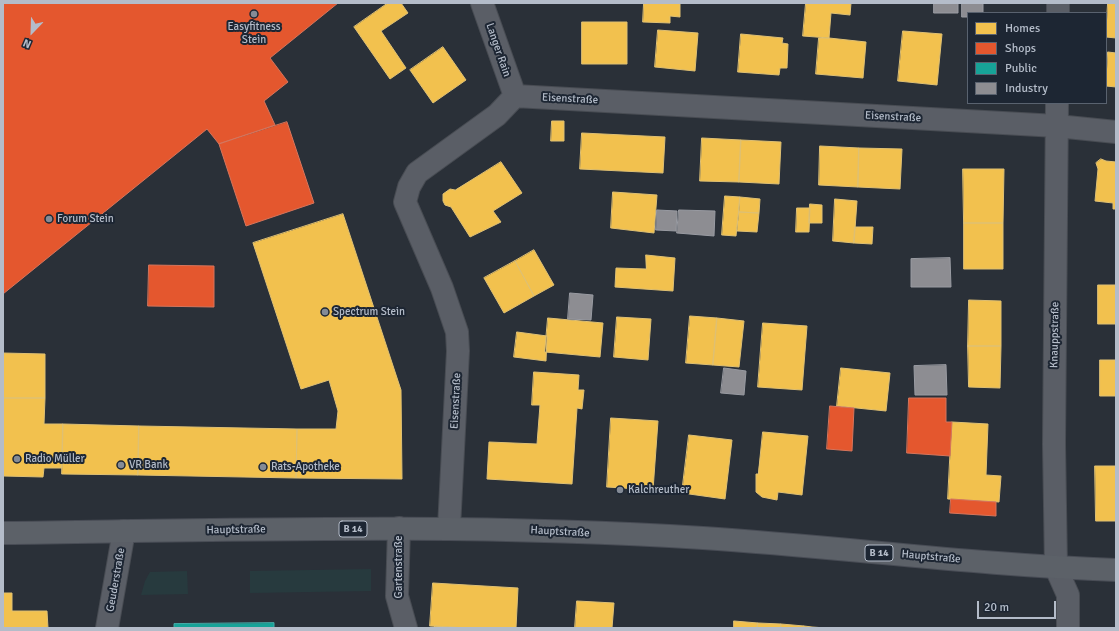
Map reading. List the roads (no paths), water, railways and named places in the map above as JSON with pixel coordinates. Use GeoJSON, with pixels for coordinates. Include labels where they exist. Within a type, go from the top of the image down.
{"type":"FeatureCollection","features":[{"type":"Feature","properties":{"kind":"main road","name":"Hauptstraße"},"geometry":{"type":"LineString","coordinates":[[3,533],[449,528],[702,538],[1056,568],[1116,570]]}},
{"type":"Feature","properties":{"kind":"street","name":"Langer Rain"},"geometry":{"type":"LineString","coordinates":[[482,3],[515,96]]}},
{"type":"Feature","properties":{"kind":"street","name":"Eisenstraße"},"geometry":{"type":"LineString","coordinates":[[449,528],[458,351],[457,332],[442,288],[406,202],[409,187],[417,173],[497,115],[515,96],[1057,126],[1116,132]]}},
{"type":"Feature","properties":{"kind":"street","name":"Knauppstraße"},"geometry":{"type":"LineString","coordinates":[[1056,568],[1054,444],[1057,104]]}},
{"type":"Feature","properties":{"kind":"street","name":"Gartenstraße"},"geometry":{"type":"LineString","coordinates":[[399,528],[397,596],[406,628]]}},
{"type":"Feature","properties":{"kind":"street","name":"Geuderstraße"},"geometry":{"type":"LineString","coordinates":[[107,628],[124,531]]}},
{"type":"Feature","properties":{"kind":"street"},"geometry":{"type":"LineString","coordinates":[[1056,568],[1068,595],[1068,628]]}},
{"type":"Feature","properties":{"kind":"place","name":"Easyfitness Stein"},"geometry":{"type":"Point","coordinates":[254,14]}},
{"type":"Feature","properties":{"kind":"place","name":"Forum Stein"},"geometry":{"type":"Point","coordinates":[49,219]}},
{"type":"Feature","properties":{"kind":"place","name":"Spectrum Stein"},"geometry":{"type":"Point","coordinates":[325,312]}},
{"type":"Feature","properties":{"kind":"place","name":"Radio Müller"},"geometry":{"type":"Point","coordinates":[17,459]}},
{"type":"Feature","properties":{"kind":"place","name":"VR Bank"},"geometry":{"type":"Point","coordinates":[121,465]}},
{"type":"Feature","properties":{"kind":"place","name":"Rats-Apotheke"},"geometry":{"type":"Point","coordinates":[263,467]}},
{"type":"Feature","properties":{"kind":"place","name":"Kalchreuther"},"geometry":{"type":"Point","coordinates":[620,490]}}]}
